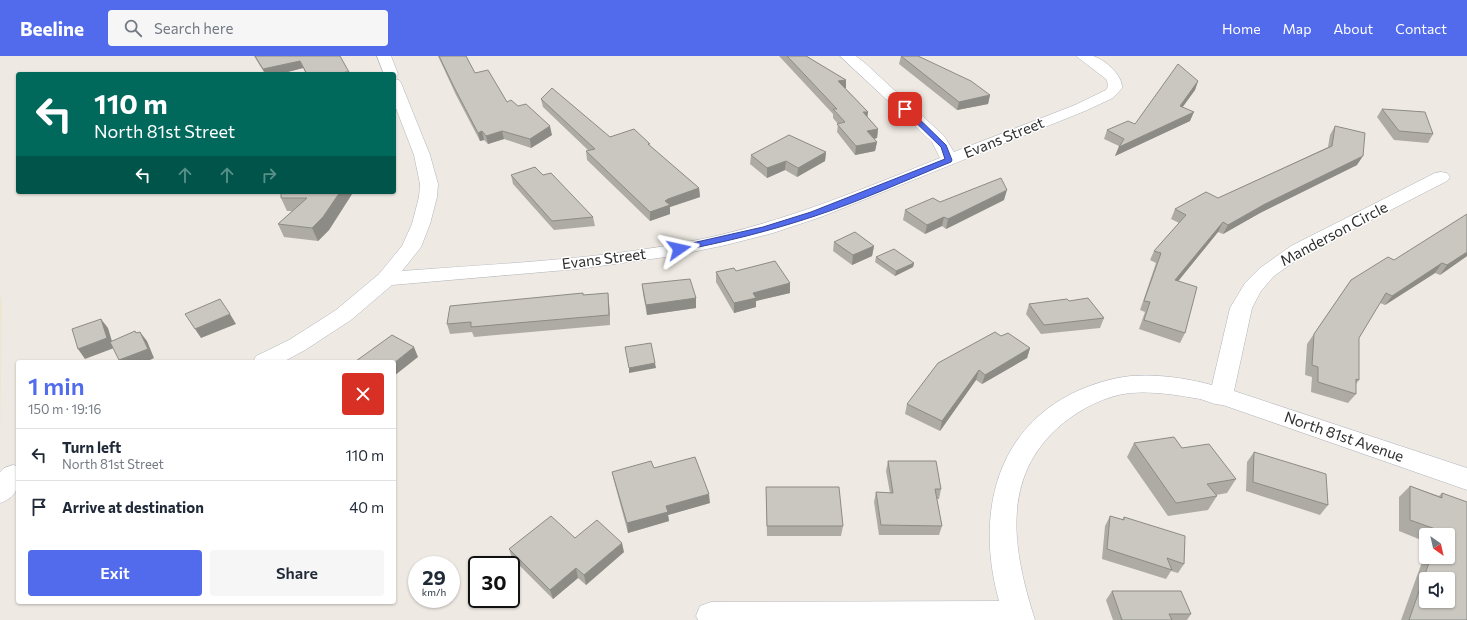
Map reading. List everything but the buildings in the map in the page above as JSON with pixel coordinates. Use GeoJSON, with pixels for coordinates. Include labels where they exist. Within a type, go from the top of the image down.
{"type":"FeatureCollection","features":[{"type":"Feature","properties":{"kind":"street"},"geometry":{"type":"LineString","coordinates":[[384,56],[390,72]]}},
{"type":"Feature","properties":{"kind":"street"},"geometry":{"type":"LineString","coordinates":[[847,56],[861,67],[938,139],[944,146],[948,160]]}},
{"type":"Feature","properties":{"kind":"street","name":"Evans Street"},"geometry":{"type":"LineString","coordinates":[[386,279],[602,260],[666,251],[766,229],[814,214],[1073,110],[1111,93],[1115,89],[1116,84],[1114,78],[1104,68],[1084,56]]}},
{"type":"Feature","properties":{"kind":"street"},"geometry":{"type":"LineString","coordinates":[[268,360],[315,335],[363,301],[386,279],[411,247],[421,224],[428,197],[429,184],[422,155],[396,88]]}},
{"type":"Feature","properties":{"kind":"street","name":"Manderson Circle"},"geometry":{"type":"LineString","coordinates":[[1221,397],[1241,308],[1252,288],[1267,272],[1298,250],[1441,177]]}},
{"type":"Feature","properties":{"kind":"street"},"geometry":{"type":"LineString","coordinates":[[710,616],[1019,618],[1006,570],[1002,528],[1004,503],[1009,481],[1019,458],[1030,440],[1046,423],[1065,408],[1083,398],[1107,389],[1124,385],[1145,384],[1179,386],[1221,397]]}},
{"type":"Feature","properties":{"kind":"street","name":"North 81st Avenue"},"geometry":{"type":"LineString","coordinates":[[1221,397],[1467,479]]}},
{"type":"Feature","properties":{"kind":"shaded area"},"geometry":{"type":"Polygon","coordinates":[[[0,293],[2,304],[0,446],[0,293]]]}},
{"type":"Feature","properties":{"kind":"route"},"geometry":{"type":"LineString","coordinates":[[679,249],[766,229],[814,214],[948,160],[944,146],[905,109]]}}]}
